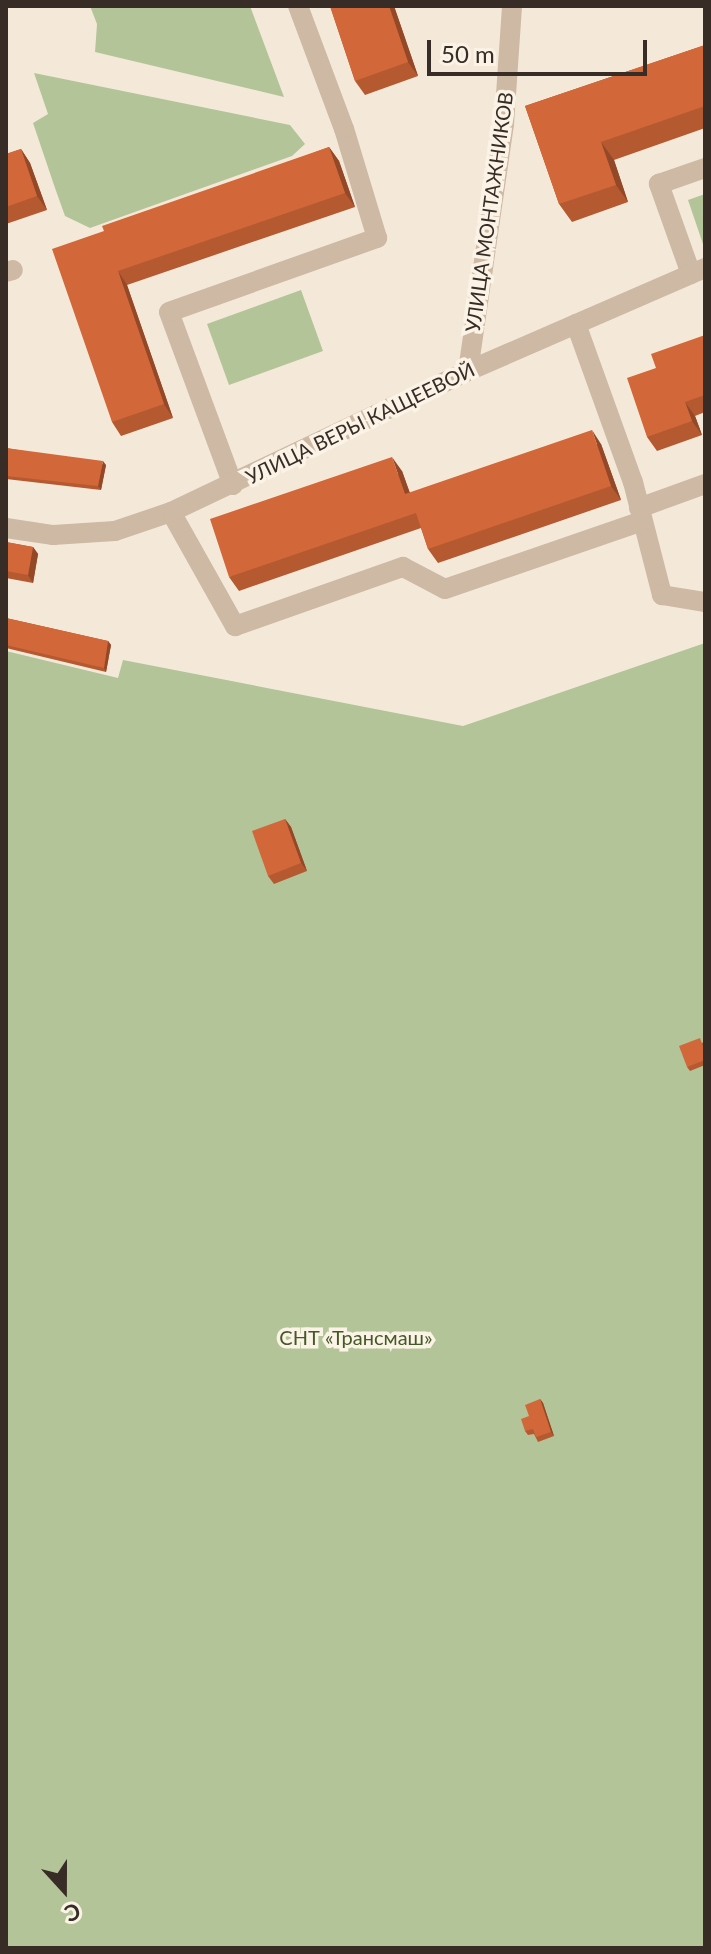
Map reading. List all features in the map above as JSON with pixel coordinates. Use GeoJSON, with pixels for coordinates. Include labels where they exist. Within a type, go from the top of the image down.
{"type":"FeatureCollection","features":[{"type":"Feature","properties":{"kind":"street"},"geometry":{"type":"LineString","coordinates":[[233,485],[169,312],[377,238],[344,129],[298,6]]}},
{"type":"Feature","properties":{"kind":"street","name":"УЛИЦА МОНТАЖНИКОВ"},"geometry":{"type":"LineString","coordinates":[[468,371],[504,124],[512,6]]}},
{"type":"Feature","properties":{"kind":"street"},"geometry":{"type":"LineString","coordinates":[[698,271],[659,184],[705,168]]}},
{"type":"Feature","properties":{"kind":"street","name":"УЛИЦА ВЕРЫ КАЩЕЕВОЙ"},"geometry":{"type":"LineString","coordinates":[[6,528],[53,535],[115,531],[171,512],[468,371],[698,271]]}},
{"type":"Feature","properties":{"kind":"street"},"geometry":{"type":"LineString","coordinates":[[576,324],[640,514],[662,595],[705,602]]}},
{"type":"Feature","properties":{"kind":"street"},"geometry":{"type":"LineString","coordinates":[[171,512],[235,626],[403,567],[445,589],[640,514],[705,484]]}},
{"type":"Feature","properties":{"kind":"green space"},"geometry":{"type":"Polygon","coordinates":[[[90,6],[250,6],[284,97],[95,52],[97,24],[90,6]]]}},
{"type":"Feature","properties":{"kind":"green space"},"geometry":{"type":"Polygon","coordinates":[[[34,73],[290,125],[305,144],[292,156],[90,228],[65,216],[33,123],[48,114],[34,73]]]}},
{"type":"Feature","properties":{"kind":"green space"},"geometry":{"type":"Polygon","coordinates":[[[705,194],[705,250],[688,200],[705,194]]]}},
{"type":"Feature","properties":{"kind":"green space"},"geometry":{"type":"Polygon","coordinates":[[[301,290],[323,351],[229,385],[207,324],[301,290]]]}},
{"type":"Feature","properties":{"kind":"green space","name":"СНТ «Трансмаш»"},"geometry":{"type":"Polygon","coordinates":[[[705,643],[705,1948],[6,1948],[6,651],[118,678],[123,660],[463,726],[705,643]]]}},
{"type":"Feature","properties":{"kind":"building"},"geometry":{"type":"Polygon","coordinates":[[[330,6],[389,6],[408,62],[355,81],[330,6]]]}},
{"type":"Feature","properties":{"kind":"building"},"geometry":{"type":"Polygon","coordinates":[[[705,45],[705,106],[601,142],[616,185],[559,204],[525,106],[705,45]]]}},
{"type":"Feature","properties":{"kind":"building"},"geometry":{"type":"Polygon","coordinates":[[[329,147],[345,193],[118,271],[164,404],[112,422],[52,249],[104,231],[102,226],[329,147]]]}},
{"type":"Feature","properties":{"kind":"building"},"geometry":{"type":"Polygon","coordinates":[[[21,149],[37,196],[6,207],[6,154],[21,149]]]}},
{"type":"Feature","properties":{"kind":"building"},"geometry":{"type":"Polygon","coordinates":[[[705,335],[705,395],[685,402],[692,421],[647,437],[627,378],[656,368],[651,354],[705,335]]]}},
{"type":"Feature","properties":{"kind":"building"},"geometry":{"type":"Polygon","coordinates":[[[592,430],[611,486],[428,549],[416,513],[229,577],[210,519],[392,457],[405,494],[592,430]]]}},
{"type":"Feature","properties":{"kind":"building"},"geometry":{"type":"Polygon","coordinates":[[[6,448],[103,461],[98,486],[6,476],[6,448]]]}},
{"type":"Feature","properties":{"kind":"building"},"geometry":{"type":"Polygon","coordinates":[[[6,542],[33,547],[28,575],[6,571],[6,542]]]}},
{"type":"Feature","properties":{"kind":"building"},"geometry":{"type":"Polygon","coordinates":[[[6,618],[108,641],[104,668],[6,645],[6,618]]]}},
{"type":"Feature","properties":{"kind":"building"},"geometry":{"type":"Polygon","coordinates":[[[285,819],[301,863],[268,876],[252,831],[285,819]]]}},
{"type":"Feature","properties":{"kind":"building"},"geometry":{"type":"Polygon","coordinates":[[[700,1038],[705,1060],[687,1067],[679,1046],[700,1038]]]}},
{"type":"Feature","properties":{"kind":"building"},"geometry":{"type":"Polygon","coordinates":[[[540,1399],[551,1432],[536,1437],[533,1429],[525,1431],[521,1419],[529,1416],[525,1405],[540,1399]]]}}]}
